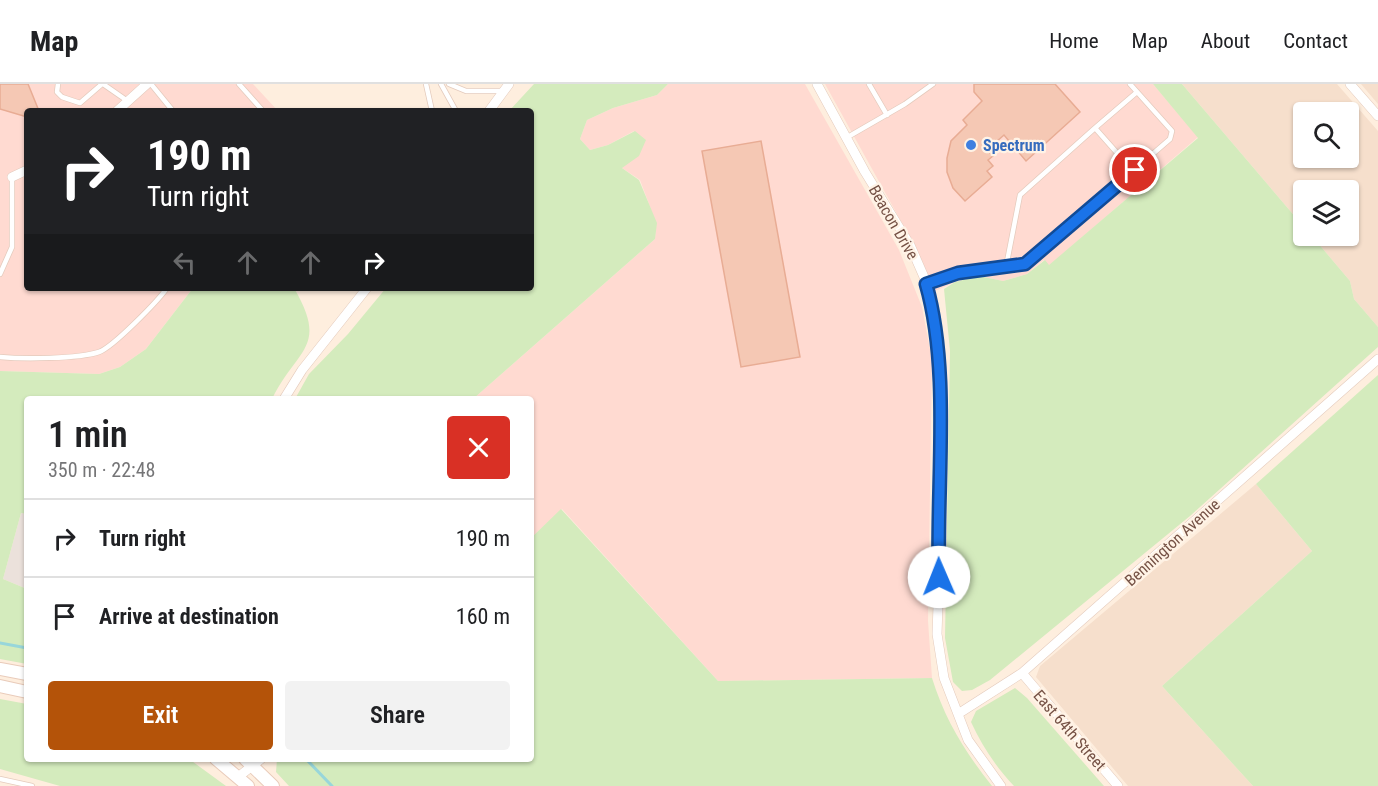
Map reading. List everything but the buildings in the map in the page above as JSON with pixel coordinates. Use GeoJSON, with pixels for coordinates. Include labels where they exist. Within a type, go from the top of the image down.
{"type":"FeatureCollection","features":[{"type":"Feature","properties":{"kind":"main road"},"geometry":{"type":"LineString","coordinates":[[0,669],[24,673]]}},
{"type":"Feature","properties":{"kind":"main road"},"geometry":{"type":"LineString","coordinates":[[0,686],[24,691]]}},
{"type":"Feature","properties":{"kind":"main road"},"geometry":{"type":"LineString","coordinates":[[220,762],[243,782]]}},
{"type":"Feature","properties":{"kind":"main road"},"geometry":{"type":"LineString","coordinates":[[254,762],[273,786]]}},
{"type":"Feature","properties":{"kind":"street"},"geometry":{"type":"LineString","coordinates":[[121,108],[148,84]]}},
{"type":"Feature","properties":{"kind":"street","name":"Beacon Drive"},"geometry":{"type":"LineString","coordinates":[[817,84],[846,138],[910,244],[933,308],[939,361],[937,634],[944,678],[968,740],[1001,786]]}},
{"type":"Feature","properties":{"kind":"street"},"geometry":{"type":"LineString","coordinates":[[1350,84],[1378,116]]}},
{"type":"Feature","properties":{"kind":"street"},"geometry":{"type":"LineString","coordinates":[[491,108],[505,88]]}},
{"type":"Feature","properties":{"kind":"street"},"geometry":{"type":"LineString","coordinates":[[12,177],[24,171]]}},
{"type":"Feature","properties":{"kind":"street"},"geometry":{"type":"LineString","coordinates":[[286,396],[302,370],[365,291]]}},
{"type":"Feature","properties":{"kind":"street","name":"Bennington Avenue"},"geometry":{"type":"LineString","coordinates":[[958,714],[1022,673],[1378,358]]}},
{"type":"Feature","properties":{"kind":"street","name":"East 64th Street"},"geometry":{"type":"LineString","coordinates":[[1022,673],[1118,786]]}},
{"type":"Feature","properties":{"kind":"street"},"geometry":{"type":"LineString","coordinates":[[243,782],[253,762]]}},
{"type":"Feature","properties":{"kind":"lane"},"geometry":{"type":"LineString","coordinates":[[58,84],[57,92],[63,98],[80,103],[103,84],[129,102]]}},
{"type":"Feature","properties":{"kind":"lane"},"geometry":{"type":"LineString","coordinates":[[148,84],[170,108]]}},
{"type":"Feature","properties":{"kind":"lane"},"geometry":{"type":"LineString","coordinates":[[239,84],[260,108]]}},
{"type":"Feature","properties":{"kind":"lane"},"geometry":{"type":"LineString","coordinates":[[426,84],[431,108]]}},
{"type":"Feature","properties":{"kind":"lane"},"geometry":{"type":"LineString","coordinates":[[441,84],[454,108]]}},
{"type":"Feature","properties":{"kind":"lane"},"geometry":{"type":"LineString","coordinates":[[449,84],[466,91],[505,88]]}},
{"type":"Feature","properties":{"kind":"lane"},"geometry":{"type":"LineString","coordinates":[[869,84],[887,116]]}},
{"type":"Feature","properties":{"kind":"lane"},"geometry":{"type":"LineString","coordinates":[[846,138],[887,116],[933,84]]}},
{"type":"Feature","properties":{"kind":"lane"},"geometry":{"type":"LineString","coordinates":[[926,284],[958,273],[1025,264],[1170,139],[1172,131],[1130,84]]}},
{"type":"Feature","properties":{"kind":"lane"},"geometry":{"type":"LineString","coordinates":[[1006,267],[1020,195],[1137,92]]}},
{"type":"Feature","properties":{"kind":"lane"},"geometry":{"type":"LineString","coordinates":[[1095,128],[1133,171]]}},
{"type":"Feature","properties":{"kind":"lane"},"geometry":{"type":"LineString","coordinates":[[0,274],[12,247],[12,177]]}},
{"type":"Feature","properties":{"kind":"lane"},"geometry":{"type":"LineString","coordinates":[[0,357],[81,355],[100,352],[149,308],[164,291]]}},
{"type":"Feature","properties":{"kind":"lane"},"geometry":{"type":"LineString","coordinates":[[0,779],[32,786]]}},
{"type":"Feature","properties":{"kind":"shaded area"},"geometry":{"type":"Polygon","coordinates":[[[0,84],[253,84],[275,108],[24,108],[24,291],[191,291],[146,349],[120,367],[99,374],[0,371],[0,84]]]}},
{"type":"Feature","properties":{"kind":"shaded area"},"geometry":{"type":"Polygon","coordinates":[[[668,84],[805,84],[899,250],[922,307],[932,360],[928,621],[932,678],[718,681],[562,509],[534,535],[534,396],[476,396],[655,239],[656,223],[640,180],[622,168],[634,131],[608,145],[590,150],[580,139],[587,120],[613,108],[657,95],[668,84]]]}},
{"type":"Feature","properties":{"kind":"shaded area"},"geometry":{"type":"Polygon","coordinates":[[[825,84],[1153,84],[1198,137],[1049,266],[1044,260],[1027,274],[1003,281],[979,276],[955,282],[935,291],[918,252],[825,84]]]}},
{"type":"Feature","properties":{"kind":"shaded area"},"geometry":{"type":"Polygon","coordinates":[[[1182,84],[1337,84],[1353,102],[1293,102],[1293,168],[1359,168],[1359,109],[1378,131],[1378,327],[1354,299],[1350,281],[1320,246],[1359,246],[1359,180],[1293,180],[1293,214],[1182,84]]]}},
{"type":"Feature","properties":{"kind":"shaded area"},"geometry":{"type":"Polygon","coordinates":[[[1361,84],[1378,84],[1378,104],[1361,84]]]}},
{"type":"Feature","properties":{"kind":"shaded area"},"geometry":{"type":"Polygon","coordinates":[[[1256,484],[1312,551],[1162,686],[1253,786],[1128,786],[1036,677],[1040,666],[1256,484]]]}},
{"type":"Feature","properties":{"kind":"shaded area"},"geometry":{"type":"Polygon","coordinates":[[[21,513],[24,514],[24,588],[3,579],[21,513]]]}},
{"type":"Feature","properties":{"kind":"green space"},"geometry":{"type":"Polygon","coordinates":[[[534,84],[668,84],[657,95],[613,108],[587,120],[580,139],[590,150],[608,145],[635,131],[646,140],[639,156],[622,168],[639,180],[657,223],[655,239],[476,396],[297,396],[309,374],[348,334],[384,291],[534,291],[534,108],[512,108],[534,84]]]}},
{"type":"Feature","properties":{"kind":"green space"},"geometry":{"type":"Polygon","coordinates":[[[1153,84],[1182,84],[1293,214],[1293,246],[1320,246],[1350,281],[1354,299],[1378,327],[1378,347],[1190,516],[990,680],[972,690],[962,691],[953,682],[945,638],[950,351],[944,289],[955,282],[979,276],[1003,281],[1027,274],[1045,260],[1049,265],[1198,138],[1153,84]]]}},
{"type":"Feature","properties":{"kind":"green space"},"geometry":{"type":"Polygon","coordinates":[[[191,291],[296,291],[309,323],[306,347],[274,396],[24,396],[24,514],[21,513],[3,579],[24,588],[24,663],[0,659],[0,371],[99,374],[120,367],[146,349],[191,291]]]}},
{"type":"Feature","properties":{"kind":"green space"},"geometry":{"type":"Polygon","coordinates":[[[1378,375],[1378,786],[1253,786],[1162,686],[1312,551],[1256,484],[1378,375]]]}},
{"type":"Feature","properties":{"kind":"green space"},"geometry":{"type":"Polygon","coordinates":[[[561,509],[718,681],[932,678],[943,708],[957,735],[992,786],[289,786],[276,772],[277,762],[534,762],[534,535],[561,509]]]}},
{"type":"Feature","properties":{"kind":"green space"},"geometry":{"type":"Polygon","coordinates":[[[1015,688],[1027,698],[1104,786],[1014,786],[1007,779],[990,756],[971,722],[976,711],[1015,688]]]}},
{"type":"Feature","properties":{"kind":"green space"},"geometry":{"type":"Polygon","coordinates":[[[0,699],[24,703],[24,762],[193,762],[226,786],[60,786],[0,769],[0,699]]]}},
{"type":"Feature","properties":{"kind":"waterway"},"geometry":{"type":"LineString","coordinates":[[0,643],[24,647]]}},
{"type":"Feature","properties":{"kind":"waterway"},"geometry":{"type":"LineString","coordinates":[[309,762],[332,786]]}},
{"type":"Feature","properties":{"kind":"place","name":"Spectrum"},"geometry":{"type":"Point","coordinates":[971,145]}},
{"type":"Feature","properties":{"kind":"route"},"geometry":{"type":"LineString","coordinates":[[939,577],[939,361],[933,308],[926,284],[958,273],[1025,264],[1135,170]]}}]}
